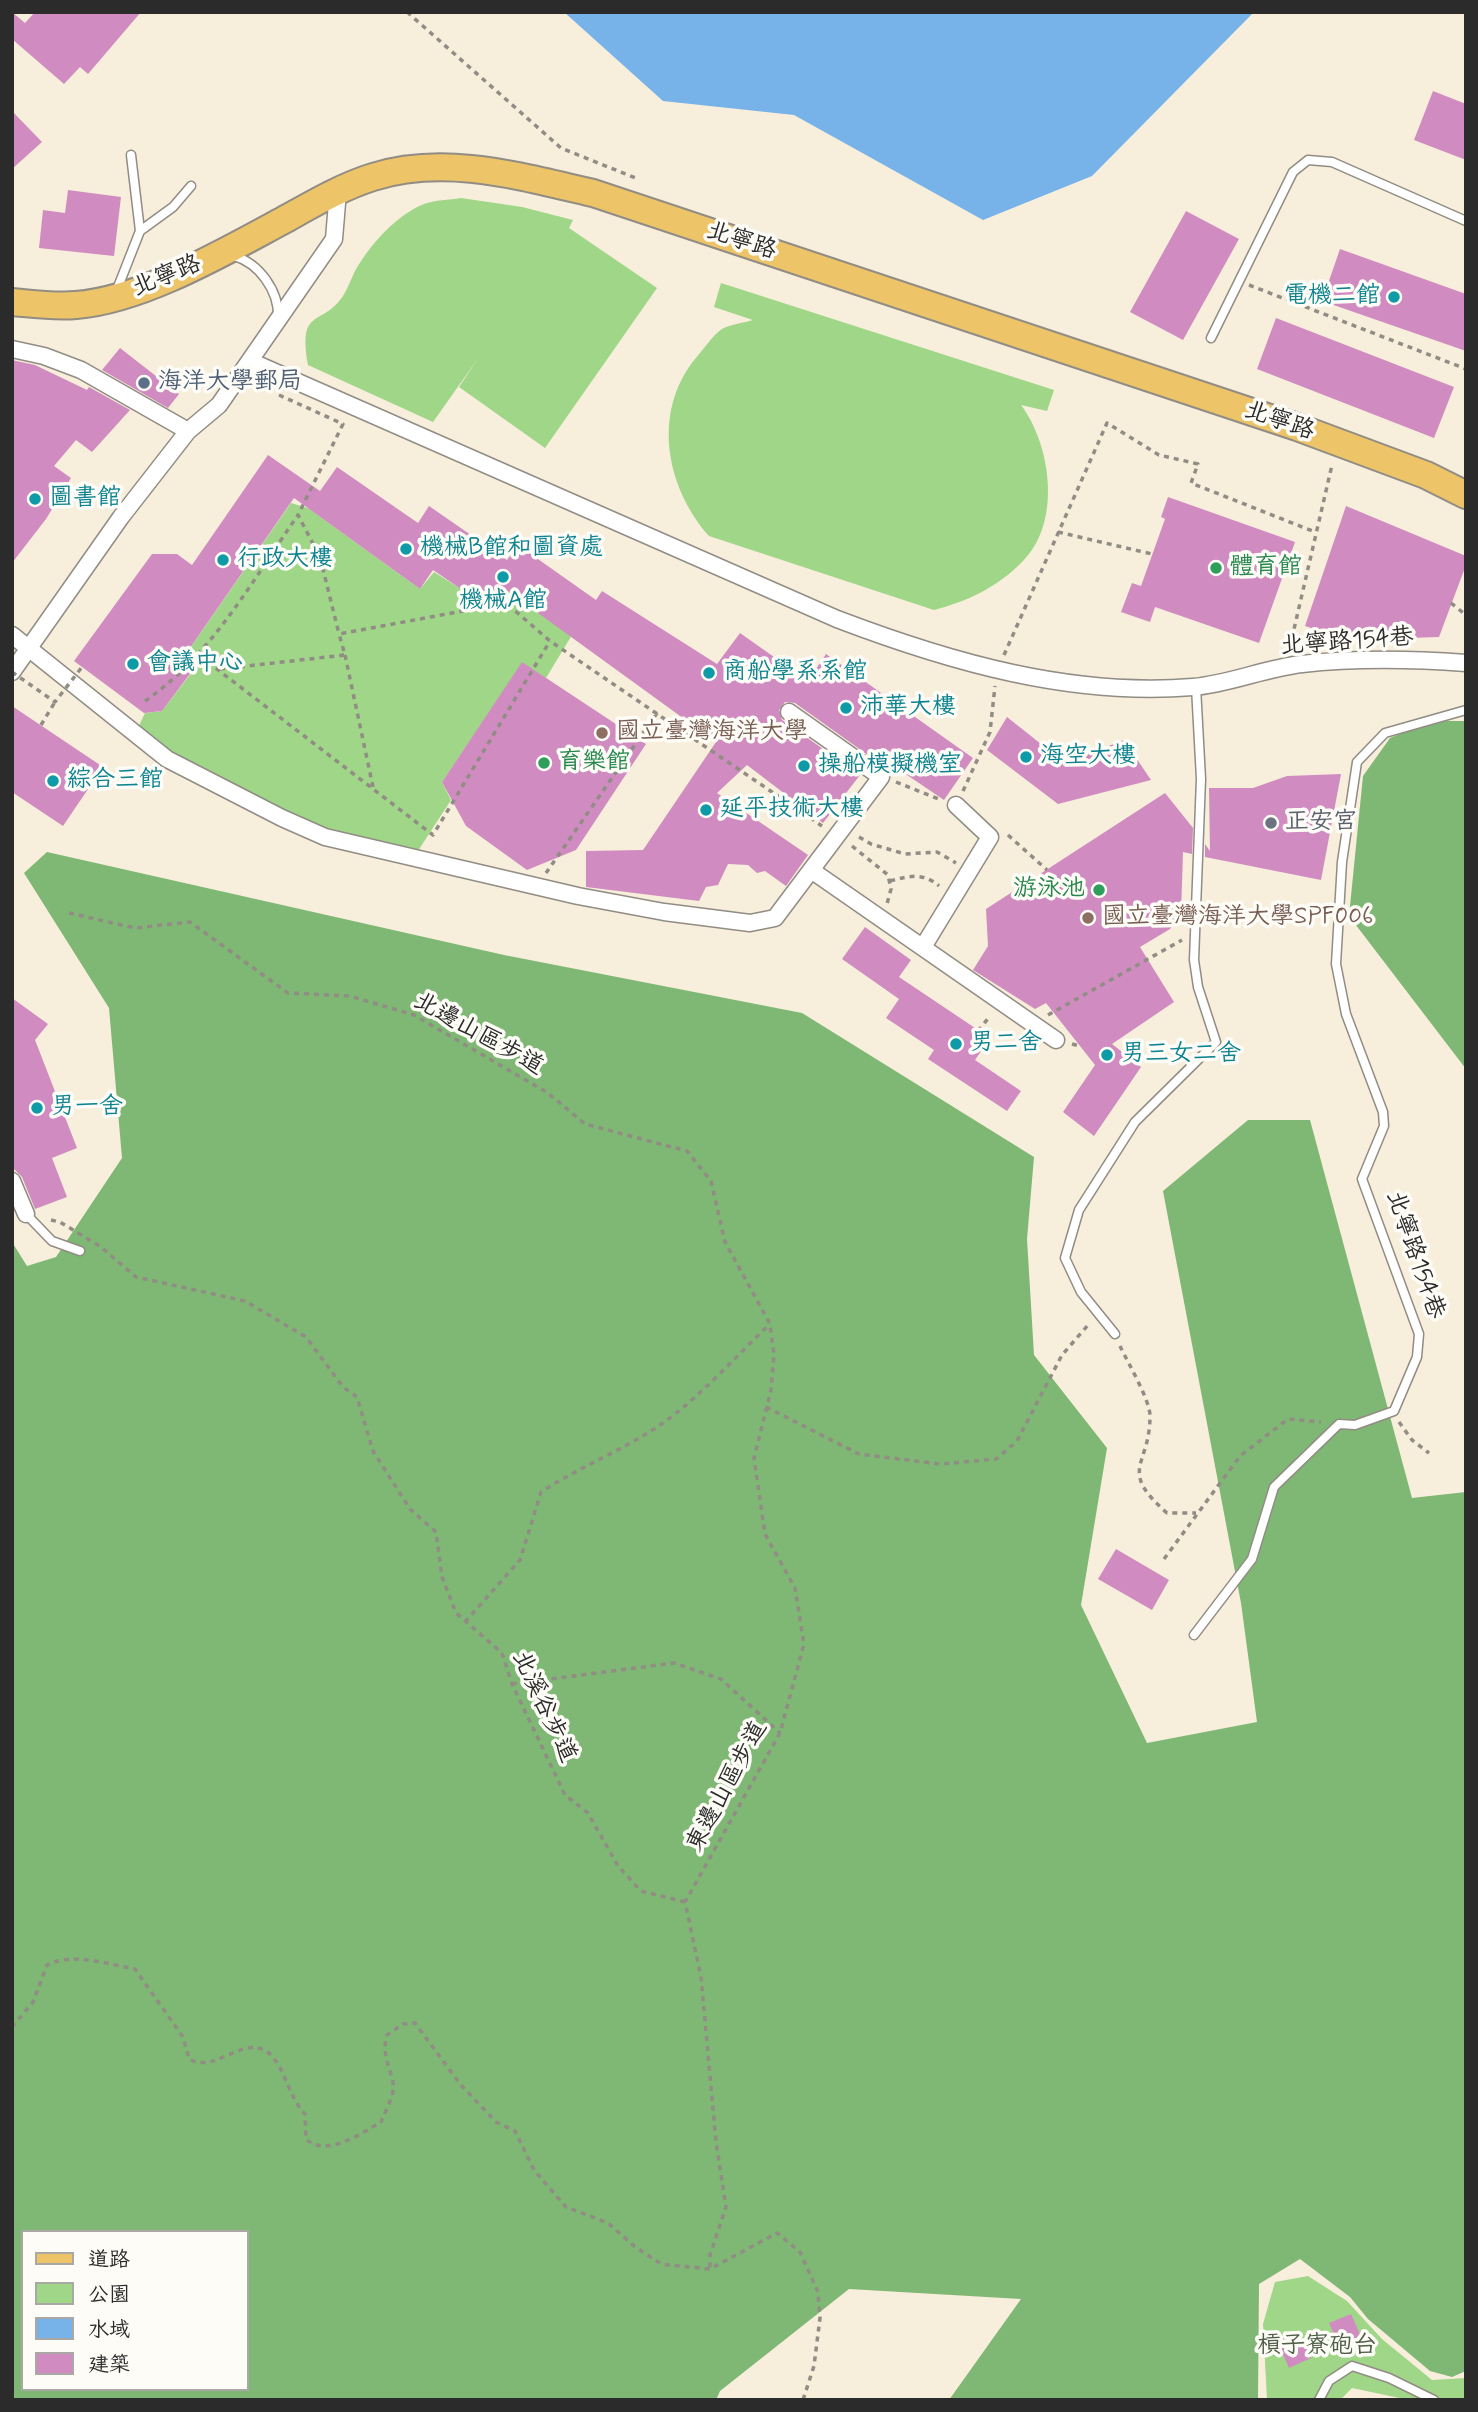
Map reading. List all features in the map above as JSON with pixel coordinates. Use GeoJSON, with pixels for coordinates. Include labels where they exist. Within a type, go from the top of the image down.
{"type":"FeatureCollection","features":[{"type":"Feature","properties":{"kind":"main road","name":"北寧路"},"geometry":{"type":"LineString","coordinates":[[12,302],[77,305],[114,298],[224,253],[338,191],[374,177],[444,167],[481,169],[593,193],[1297,427],[1426,475],[1466,495]]}},
{"type":"Feature","properties":{"kind":"street"},"geometry":{"type":"LineString","coordinates":[[12,672],[121,517],[188,431],[219,405],[334,239],[338,191]]}},
{"type":"Feature","properties":{"kind":"street"},"geometry":{"type":"LineString","coordinates":[[12,349],[44,356],[81,370],[188,431]]}},
{"type":"Feature","properties":{"kind":"street","name":"北寧路154巷"},"geometry":{"type":"LineString","coordinates":[[250,360],[837,620],[919,650],[997,670],[1084,685],[1149,689],[1196,687],[1300,664],[1398,658],[1466,663]]}},
{"type":"Feature","properties":{"kind":"street"},"geometry":{"type":"LineString","coordinates":[[12,635],[167,759],[325,837],[664,912],[750,923],[775,918],[881,777],[789,712]]}},
{"type":"Feature","properties":{"kind":"street"},"geometry":{"type":"LineString","coordinates":[[923,947],[990,837],[956,806]]}},
{"type":"Feature","properties":{"kind":"street"},"geometry":{"type":"LineString","coordinates":[[811,870],[1030,1025],[1056,1040]]}},
{"type":"Feature","properties":{"kind":"street"},"geometry":{"type":"LineString","coordinates":[[12,1181],[26,1214]]}},
{"type":"Feature","properties":{"kind":"lane"},"geometry":{"type":"LineString","coordinates":[[114,298],[140,231],[131,155]]}},
{"type":"Feature","properties":{"kind":"lane"},"geometry":{"type":"LineString","coordinates":[[1211,338],[1293,172],[1308,160],[1332,162],[1466,221]]}},
{"type":"Feature","properties":{"kind":"lane"},"geometry":{"type":"LineString","coordinates":[[140,231],[173,207],[191,186]]}},
{"type":"Feature","properties":{"kind":"lane"},"geometry":{"type":"LineString","coordinates":[[224,253],[243,258],[256,267],[275,295],[278,321]]}},
{"type":"Feature","properties":{"kind":"lane"},"geometry":{"type":"LineString","coordinates":[[1115,1334],[1081,1292],[1065,1258],[1079,1210],[1135,1122],[1216,1042],[1198,987],[1194,960],[1201,779],[1196,687]]}},
{"type":"Feature","properties":{"kind":"lane","name":"北寧路154巷"},"geometry":{"type":"LineString","coordinates":[[1394,1411],[1417,1357],[1419,1334],[1362,1179],[1384,1126],[1383,1112],[1346,1014],[1337,981],[1342,862],[1357,762],[1385,733],[1466,710]]}},
{"type":"Feature","properties":{"kind":"lane"},"geometry":{"type":"LineString","coordinates":[[26,1214],[52,1241],[80,1251]]}},
{"type":"Feature","properties":{"kind":"lane"},"geometry":{"type":"LineString","coordinates":[[1194,1634],[1252,1559],[1274,1487],[1339,1424],[1356,1425],[1394,1411]]}},
{"type":"Feature","properties":{"kind":"lane"},"geometry":{"type":"LineString","coordinates":[[1318,2400],[1329,2381],[1352,2366],[1389,2378],[1434,2400]]}},
{"type":"Feature","properties":{"kind":"path"},"geometry":{"type":"LineString","coordinates":[[407,12],[561,148],[638,179]]}},
{"type":"Feature","properties":{"kind":"path"},"geometry":{"type":"LineString","coordinates":[[1238,281],[1466,369]]}},
{"type":"Feature","properties":{"kind":"path"},"geometry":{"type":"LineString","coordinates":[[145,701],[174,682],[200,656],[298,515],[343,425],[273,393]]}},
{"type":"Feature","properties":{"kind":"path"},"geometry":{"type":"LineString","coordinates":[[881,777],[956,806],[990,732],[997,670],[1107,423],[1159,456],[1198,464],[1191,483],[1315,532]]}},
{"type":"Feature","properties":{"kind":"path"},"geometry":{"type":"LineString","coordinates":[[1291,642],[1328,474]]}},
{"type":"Feature","properties":{"kind":"path"},"geometry":{"type":"LineString","coordinates":[[298,515],[320,557],[345,655],[373,787]]}},
{"type":"Feature","properties":{"kind":"path"},"geometry":{"type":"LineString","coordinates":[[1059,532],[1152,554]]}},
{"type":"Feature","properties":{"kind":"path"},"geometry":{"type":"LineString","coordinates":[[339,634],[506,603],[550,641],[840,831],[888,875],[890,881],[885,912],[880,918]]}},
{"type":"Feature","properties":{"kind":"path"},"geometry":{"type":"LineString","coordinates":[[1451,603],[1466,615]]}},
{"type":"Feature","properties":{"kind":"path"},"geometry":{"type":"LineString","coordinates":[[200,656],[433,835],[550,641]]}},
{"type":"Feature","properties":{"kind":"path"},"geometry":{"type":"LineString","coordinates":[[220,669],[345,655]]}},
{"type":"Feature","properties":{"kind":"path"},"geometry":{"type":"LineString","coordinates":[[41,725],[82,667]]}},
{"type":"Feature","properties":{"kind":"path"},"geometry":{"type":"LineString","coordinates":[[12,672],[55,702]]}},
{"type":"Feature","properties":{"kind":"path"},"geometry":{"type":"LineString","coordinates":[[537,886],[657,713]]}},
{"type":"Feature","properties":{"kind":"path"},"geometry":{"type":"LineString","coordinates":[[990,837],[995,830],[1007,834],[1047,870]]}},
{"type":"Feature","properties":{"kind":"path"},"geometry":{"type":"LineString","coordinates":[[840,831],[905,854],[937,852],[970,871]]}},
{"type":"Feature","properties":{"kind":"path"},"geometry":{"type":"LineString","coordinates":[[890,881],[914,875],[930,878],[954,899]]}},
{"type":"Feature","properties":{"kind":"path","name":"北邊山區步道"},"geometry":{"type":"LineString","coordinates":[[69,913],[135,928],[190,922],[288,993],[350,996],[414,1016],[548,1093],[584,1124],[687,1152],[711,1181],[725,1242],[770,1324]]}},
{"type":"Feature","properties":{"kind":"path"},"geometry":{"type":"LineString","coordinates":[[1030,1025],[1196,933]]}},
{"type":"Feature","properties":{"kind":"path","name":"北溪谷步道"},"geometry":{"type":"LineString","coordinates":[[26,1214],[60,1222],[101,1247],[136,1277],[245,1301],[306,1337],[343,1387],[357,1396],[373,1451],[410,1509],[436,1532],[442,1577],[456,1614],[502,1653],[512,1684],[565,1796],[588,1813],[618,1866],[641,1891],[685,1902]]}},
{"type":"Feature","properties":{"kind":"path"},"geometry":{"type":"LineString","coordinates":[[766,1407],[859,1454],[940,1464],[996,1459],[1017,1441],[1062,1355],[1098,1313]]}},
{"type":"Feature","properties":{"kind":"path"},"geometry":{"type":"LineString","coordinates":[[465,1622],[520,1560],[541,1492],[577,1469],[626,1447],[667,1420],[770,1324]]}},
{"type":"Feature","properties":{"kind":"path","name":"東邊山區步道"},"geometry":{"type":"LineString","coordinates":[[685,1902],[780,1733],[804,1644],[795,1588],[765,1534],[754,1458],[774,1355],[770,1324]]}},
{"type":"Feature","properties":{"kind":"path"},"geometry":{"type":"LineString","coordinates":[[1115,1334],[1150,1413],[1137,1475],[1147,1495],[1167,1513],[1196,1513]]}},
{"type":"Feature","properties":{"kind":"path"},"geometry":{"type":"LineString","coordinates":[[1394,1411],[1407,1434],[1429,1453]]}},
{"type":"Feature","properties":{"kind":"path"},"geometry":{"type":"LineString","coordinates":[[1164,1559],[1240,1456],[1270,1431],[1288,1419],[1339,1424]]}},
{"type":"Feature","properties":{"kind":"path"},"geometry":{"type":"LineString","coordinates":[[512,1684],[674,1663],[721,1679],[780,1733]]}},
{"type":"Feature","properties":{"kind":"path"},"geometry":{"type":"LineString","coordinates":[[685,1902],[701,1977],[716,2142],[726,2207],[710,2255],[710,2269]]}},
{"type":"Feature","properties":{"kind":"path"},"geometry":{"type":"LineString","coordinates":[[12,2026],[33,2002],[47,1965],[57,1960],[73,1959],[135,1969],[183,2037],[189,2059],[197,2064],[211,2062],[244,2048],[270,2053],[277,2060],[295,2104],[305,2114],[306,2138],[312,2145],[322,2146],[350,2140],[382,2122],[394,2088],[384,2045],[387,2035],[403,2024],[415,2023],[460,2084],[496,2122],[515,2131],[534,2170],[566,2207],[608,2222],[634,2246],[661,2264],[710,2269],[777,2233],[800,2252],[818,2292],[820,2318],[814,2365],[803,2400]]}},
{"type":"Feature","properties":{"kind":"green space"},"geometry":{"type":"Polygon","coordinates":[[[461,198],[522,207],[573,220],[569,228],[657,288],[545,448],[459,387],[479,357],[433,422],[308,365],[306,334],[309,326],[335,306],[343,296],[361,261],[384,232],[403,216],[424,204],[461,198]]]}},
{"type":"Feature","properties":{"kind":"green space"},"geometry":{"type":"Polygon","coordinates":[[[721,283],[1054,390],[1047,411],[1021,405],[1039,441],[1048,483],[1043,526],[1035,545],[1023,561],[982,592],[934,610],[709,536],[694,516],[673,470],[669,421],[674,397],[684,374],[710,340],[726,327],[753,320],[714,307],[721,283]]]}},
{"type":"Feature","properties":{"kind":"green space"},"geometry":{"type":"Polygon","coordinates":[[[291,503],[308,508],[420,589],[434,572],[482,602],[498,584],[572,635],[546,678],[522,663],[442,782],[451,800],[414,857],[267,812],[136,732],[145,713],[162,711],[193,671],[183,658],[291,503]]]}},
{"type":"Feature","properties":{"kind":"green space"},"geometry":{"type":"Polygon","coordinates":[[[1431,721],[1466,721],[1466,1069],[1349,916],[1363,776],[1390,738],[1431,721]]]}},
{"type":"Feature","properties":{"kind":"green space"},"geometry":{"type":"Polygon","coordinates":[[[47,852],[504,955],[802,1013],[1034,1157],[1027,1239],[1034,1355],[1107,1448],[1081,1605],[1147,1743],[1257,1722],[1241,1603],[1163,1191],[1248,1120],[1310,1120],[1412,1498],[1466,1492],[1466,2371],[1452,2377],[1430,2371],[1368,2319],[1350,2297],[1300,2259],[1259,2284],[1258,2400],[949,2400],[1021,2299],[849,2289],[720,2391],[716,2400],[12,2400],[12,1242],[27,1266],[56,1257],[122,1158],[109,1008],[24,873],[47,852]]]}},
{"type":"Feature","properties":{"kind":"green space","name":"槓子寮砲台"},"geometry":{"type":"Polygon","coordinates":[[[1308,2276],[1347,2301],[1382,2339],[1432,2380],[1466,2378],[1466,2400],[1409,2400],[1352,2388],[1340,2400],[1267,2400],[1263,2324],[1275,2282],[1308,2276]]]}},
{"type":"Feature","properties":{"kind":"water"},"geometry":{"type":"Polygon","coordinates":[[[564,12],[1254,12],[1092,176],[983,220],[794,115],[663,101],[564,12]]]}},
{"type":"Feature","properties":{"kind":"building"},"geometry":{"type":"Polygon","coordinates":[[[12,12],[25,23],[35,12],[141,12],[88,74],[80,67],[64,84],[12,39],[12,12]]]}},
{"type":"Feature","properties":{"kind":"building"},"geometry":{"type":"Polygon","coordinates":[[[1433,91],[1466,104],[1466,160],[1414,140],[1433,91]]]}},
{"type":"Feature","properties":{"kind":"building"},"geometry":{"type":"Polygon","coordinates":[[[12,111],[42,142],[12,169],[12,111]]]}},
{"type":"Feature","properties":{"kind":"building"},"geometry":{"type":"Polygon","coordinates":[[[68,190],[121,197],[114,256],[39,248],[43,210],[65,213],[68,190]]]}},
{"type":"Feature","properties":{"kind":"building"},"geometry":{"type":"Polygon","coordinates":[[[1186,211],[1239,239],[1183,340],[1130,312],[1186,211]]]}},
{"type":"Feature","properties":{"kind":"building","name":"電機二館"},"geometry":{"type":"Polygon","coordinates":[[[1340,249],[1466,294],[1466,351],[1322,301],[1340,249]]]}},
{"type":"Feature","properties":{"kind":"building"},"geometry":{"type":"Polygon","coordinates":[[[1276,318],[1454,387],[1434,438],[1257,369],[1276,318]]]}},
{"type":"Feature","properties":{"kind":"building"},"geometry":{"type":"Polygon","coordinates":[[[120,348],[179,394],[168,408],[102,370],[120,348]]]}},
{"type":"Feature","properties":{"kind":"building"},"geometry":{"type":"Polygon","coordinates":[[[12,360],[35,365],[87,390],[89,387],[130,410],[92,452],[76,440],[54,466],[71,478],[46,519],[12,563],[12,360]]]}},
{"type":"Feature","properties":{"kind":"building"},"geometry":{"type":"Polygon","coordinates":[[[268,455],[320,491],[337,467],[418,523],[429,506],[507,560],[518,545],[596,600],[602,591],[717,664],[740,633],[808,681],[826,654],[973,758],[944,800],[876,754],[872,758],[795,703],[785,702],[779,710],[782,720],[860,775],[823,823],[747,765],[717,793],[808,855],[786,886],[765,871],[757,873],[748,865],[728,864],[718,885],[706,887],[699,901],[586,887],[586,851],[643,850],[716,742],[498,584],[483,604],[433,570],[420,589],[294,498],[183,658],[193,670],[162,711],[144,713],[74,661],[152,554],[177,554],[192,565],[268,455]]]}},
{"type":"Feature","properties":{"kind":"building","name":"體育館"},"geometry":{"type":"Polygon","coordinates":[[[1168,497],[1295,542],[1259,643],[1155,607],[1150,622],[1121,612],[1132,583],[1141,586],[1165,519],[1161,517],[1168,497]]]}},
{"type":"Feature","properties":{"kind":"building"},"geometry":{"type":"Polygon","coordinates":[[[1346,506],[1466,556],[1466,565],[1439,637],[1349,640],[1305,626],[1346,506]]]}},
{"type":"Feature","properties":{"kind":"building","name":"育樂館"},"geometry":{"type":"Polygon","coordinates":[[[522,662],[646,744],[576,850],[527,870],[466,826],[442,782],[522,662]]]}},
{"type":"Feature","properties":{"kind":"building","name":"綜合三館"},"geometry":{"type":"Polygon","coordinates":[[[12,706],[103,767],[63,826],[12,792],[12,706]]]}},
{"type":"Feature","properties":{"kind":"building","name":"海空大樓"},"geometry":{"type":"Polygon","coordinates":[[[1007,717],[1065,763],[1124,740],[1151,780],[1058,804],[987,750],[1007,717]]]}},
{"type":"Feature","properties":{"kind":"building","name":"正安宮"},"geometry":{"type":"Polygon","coordinates":[[[1341,774],[1321,880],[1205,857],[1205,844],[1210,851],[1209,788],[1253,788],[1287,776],[1341,774]]]}},
{"type":"Feature","properties":{"kind":"building","name":"游泳池"},"geometry":{"type":"Polygon","coordinates":[[[1165,793],[1193,828],[1192,854],[1183,852],[1181,914],[1170,929],[1140,947],[1174,1002],[1112,1044],[1141,1067],[1094,1136],[1063,1112],[1095,1065],[1046,1003],[1035,1009],[973,970],[988,946],[986,909],[1165,793]]]}},
{"type":"Feature","properties":{"kind":"building","name":"男二舍"},"geometry":{"type":"Polygon","coordinates":[[[865,927],[911,960],[899,977],[990,1038],[975,1060],[1021,1091],[1007,1111],[928,1059],[934,1050],[886,1018],[899,999],[842,959],[865,927]]]}},
{"type":"Feature","properties":{"kind":"building","name":"男一舍"},"geometry":{"type":"Polygon","coordinates":[[[12,998],[48,1024],[35,1040],[77,1148],[52,1158],[67,1197],[35,1209],[22,1177],[12,1167],[12,998]]]}},
{"type":"Feature","properties":{"kind":"building"},"geometry":{"type":"Polygon","coordinates":[[[1116,1549],[1169,1580],[1152,1610],[1098,1579],[1116,1549]]]}},
{"type":"Feature","properties":{"kind":"building"},"geometry":{"type":"Polygon","coordinates":[[[1351,2314],[1363,2341],[1342,2351],[1329,2323],[1351,2314]]]}},
{"type":"Feature","properties":{"kind":"building"},"geometry":{"type":"Polygon","coordinates":[[[1298,2331],[1311,2358],[1289,2368],[1277,2341],[1298,2331]]]}},
{"type":"Feature","properties":{"kind":"place","name":"電機二館"},"geometry":{"type":"Point","coordinates":[1394,297]}},
{"type":"Feature","properties":{"kind":"place","name":"海洋大學郵局"},"geometry":{"type":"Point","coordinates":[144,383]}},
{"type":"Feature","properties":{"kind":"place","name":"圖書館"},"geometry":{"type":"Point","coordinates":[35,499]}},
{"type":"Feature","properties":{"kind":"place","name":"機械B館和圖資處"},"geometry":{"type":"Point","coordinates":[406,549]}},
{"type":"Feature","properties":{"kind":"place","name":"行政大樓"},"geometry":{"type":"Point","coordinates":[223,560]}},
{"type":"Feature","properties":{"kind":"place","name":"體育館"},"geometry":{"type":"Point","coordinates":[1216,568]}},
{"type":"Feature","properties":{"kind":"place","name":"機械A館"},"geometry":{"type":"Point","coordinates":[503,577]}},
{"type":"Feature","properties":{"kind":"place","name":"會議中心"},"geometry":{"type":"Point","coordinates":[133,664]}},
{"type":"Feature","properties":{"kind":"place","name":"商船學系系館"},"geometry":{"type":"Point","coordinates":[709,673]}},
{"type":"Feature","properties":{"kind":"place","name":"沛華大樓"},"geometry":{"type":"Point","coordinates":[846,708]}},
{"type":"Feature","properties":{"kind":"place","name":"國立臺灣海洋大學"},"geometry":{"type":"Point","coordinates":[602,733]}},
{"type":"Feature","properties":{"kind":"place","name":"海空大樓"},"geometry":{"type":"Point","coordinates":[1026,757]}},
{"type":"Feature","properties":{"kind":"place","name":"育樂館"},"geometry":{"type":"Point","coordinates":[544,763]}},
{"type":"Feature","properties":{"kind":"place","name":"操船模擬機室"},"geometry":{"type":"Point","coordinates":[804,766]}},
{"type":"Feature","properties":{"kind":"place","name":"綜合三館"},"geometry":{"type":"Point","coordinates":[53,781]}},
{"type":"Feature","properties":{"kind":"place","name":"延平技術大樓"},"geometry":{"type":"Point","coordinates":[706,810]}},
{"type":"Feature","properties":{"kind":"place","name":"正安宮"},"geometry":{"type":"Point","coordinates":[1271,823]}},
{"type":"Feature","properties":{"kind":"place","name":"游泳池"},"geometry":{"type":"Point","coordinates":[1099,890]}},
{"type":"Feature","properties":{"kind":"place","name":"國立臺灣海洋大學SPF006"},"geometry":{"type":"Point","coordinates":[1088,918]}},
{"type":"Feature","properties":{"kind":"place","name":"男二舍"},"geometry":{"type":"Point","coordinates":[956,1044]}},
{"type":"Feature","properties":{"kind":"place","name":"男三女二舍"},"geometry":{"type":"Point","coordinates":[1107,1055]}},
{"type":"Feature","properties":{"kind":"place","name":"男一舍"},"geometry":{"type":"Point","coordinates":[37,1108]}}]}
